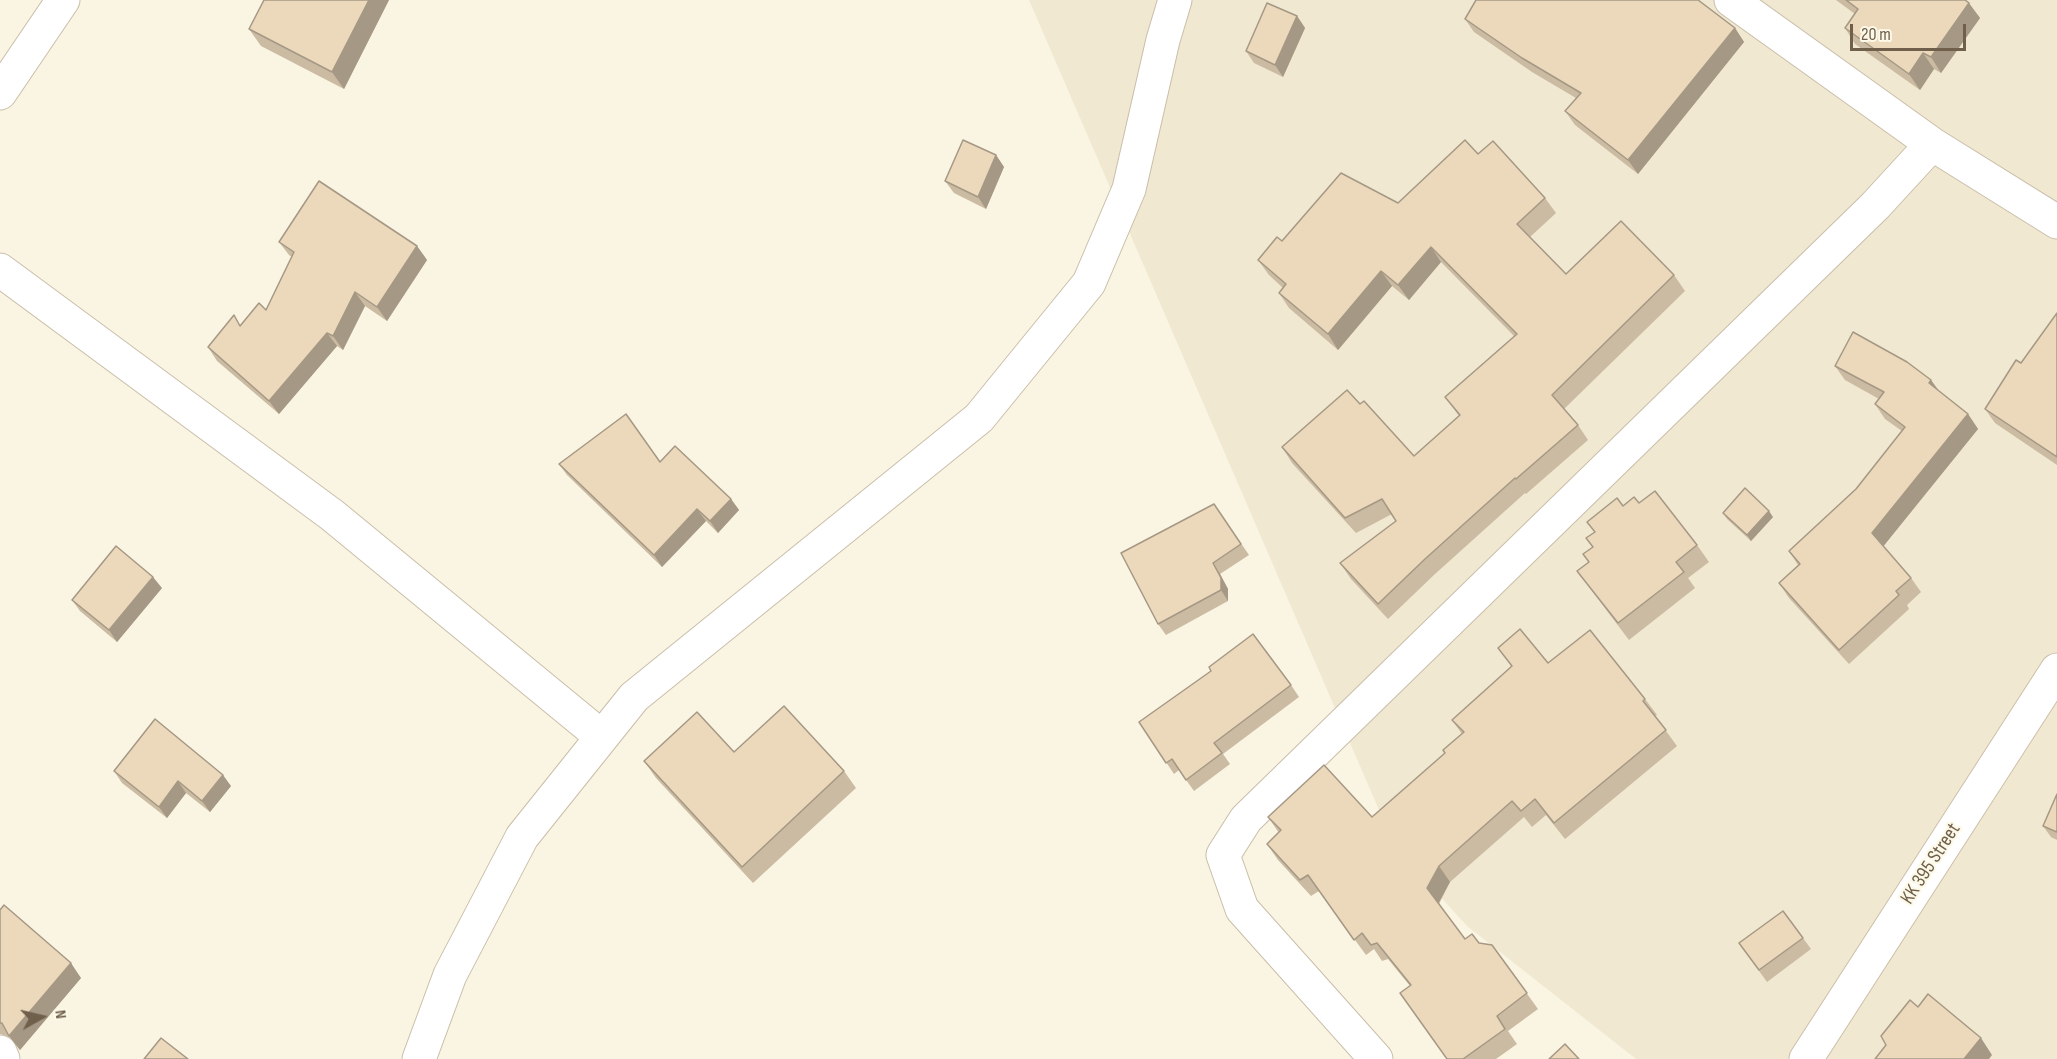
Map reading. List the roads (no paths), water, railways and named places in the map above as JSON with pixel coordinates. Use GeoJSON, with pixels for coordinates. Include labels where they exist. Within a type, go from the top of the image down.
{"type":"FeatureCollection","features":[{"type":"Feature","properties":{"kind":"street"},"geometry":{"type":"LineString","coordinates":[[0,93],[63,0]]}},
{"type":"Feature","properties":{"kind":"street"},"geometry":{"type":"LineString","coordinates":[[419,1059],[450,975],[522,837],[634,697],[979,418],[1089,283],[1129,189],[1163,40],[1175,0]]}},
{"type":"Feature","properties":{"kind":"street"},"geometry":{"type":"LineString","coordinates":[[1731,0],[1932,144],[2057,222]]}},
{"type":"Feature","properties":{"kind":"street"},"geometry":{"type":"LineString","coordinates":[[1376,1059],[1242,909],[1223,855],[1246,819],[1875,206],[1932,144]]}},
{"type":"Feature","properties":{"kind":"street"},"geometry":{"type":"LineString","coordinates":[[0,270],[332,515],[602,737]]}},
{"type":"Feature","properties":{"kind":"street","name":"KK 395 Street"},"geometry":{"type":"LineString","coordinates":[[1806,1059],[2057,670]]}},
{"type":"Feature","properties":{"kind":"street"},"geometry":{"type":"LineString","coordinates":[[0,1052],[3,1059]]}}]}
